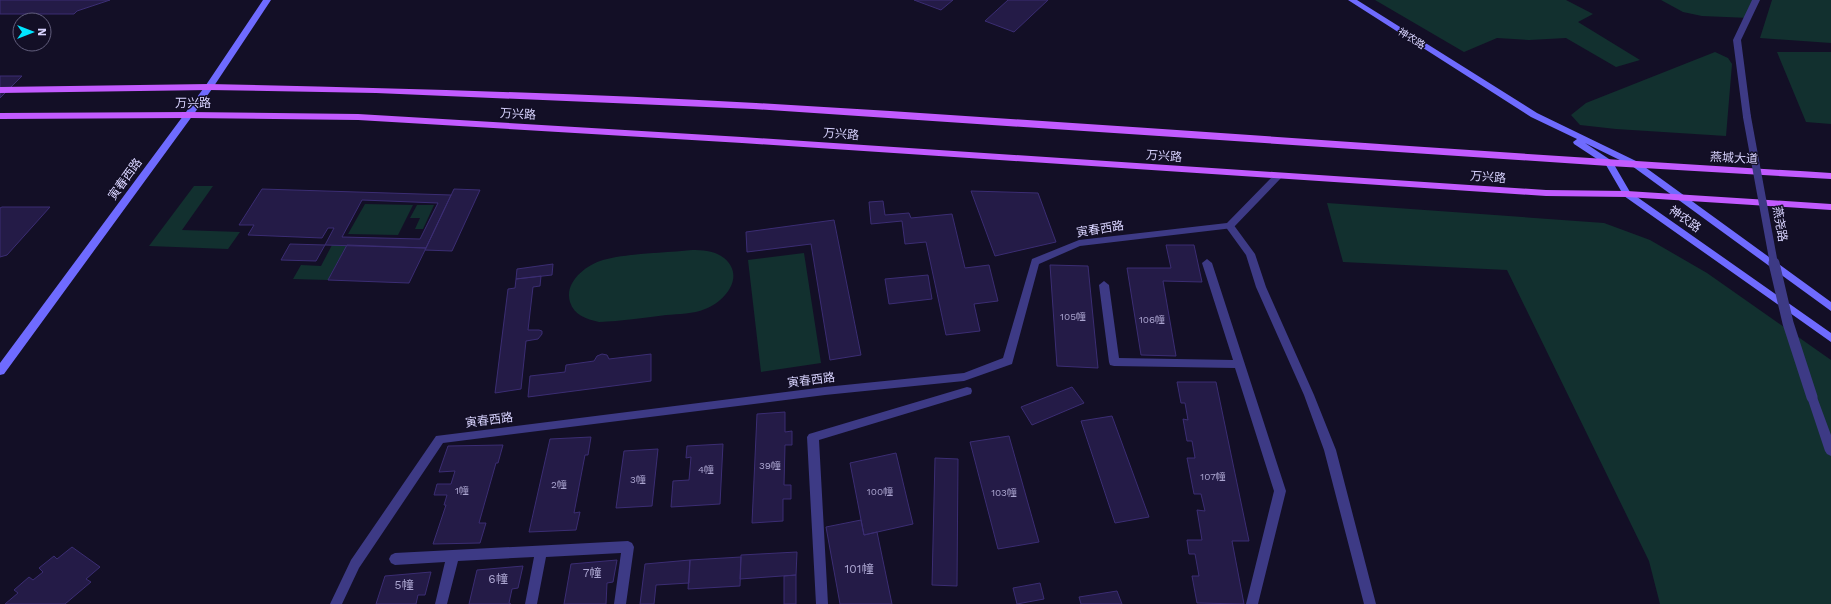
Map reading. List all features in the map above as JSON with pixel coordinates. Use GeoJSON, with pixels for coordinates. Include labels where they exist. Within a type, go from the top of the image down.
{"type":"FeatureCollection","features":[{"type":"Feature","properties":{"kind":"main road","name":"万兴路"},"geometry":{"type":"LineString","coordinates":[[0,90],[209,87],[376,90],[753,106],[1635,164]]}},
{"type":"Feature","properties":{"kind":"main road","name":"万兴路"},"geometry":{"type":"LineString","coordinates":[[0,116],[189,115],[358,117],[571,129],[1546,193],[1627,194],[1680,198]]}},
{"type":"Feature","properties":{"kind":"main road","name":"燕城大道"},"geometry":{"type":"LineString","coordinates":[[1635,164],[1831,176]]}},
{"type":"Feature","properties":{"kind":"main road"},"geometry":{"type":"LineString","coordinates":[[1680,198],[1831,207]]}},
{"type":"Feature","properties":{"kind":"street","name":"寅春西路"},"geometry":{"type":"LineString","coordinates":[[0,371],[189,115],[267,0]]}},
{"type":"Feature","properties":{"kind":"street","name":"神农路"},"geometry":{"type":"LineString","coordinates":[[1352,0],[1609,163],[1627,194],[1831,338]]}},
{"type":"Feature","properties":{"kind":"street","name":"燕尧路"},"geometry":{"type":"LineString","coordinates":[[1756,0],[1737,40],[1748,117],[1773,259],[1788,323],[1831,451]]}},
{"type":"Feature","properties":{"kind":"street","name":"神农路"},"geometry":{"type":"LineString","coordinates":[[1534,115],[1635,164],[1831,307]]}},
{"type":"Feature","properties":{"kind":"street"},"geometry":{"type":"LineString","coordinates":[[1278,176],[1230,226],[1250,254],[1261,287],[1309,395],[1330,450],[1370,604]]}},
{"type":"Feature","properties":{"kind":"street","name":"寅春西路"},"geometry":{"type":"LineString","coordinates":[[336,604],[355,564],[440,439],[825,391],[964,377],[1008,361],[1035,262],[1079,243],[1230,226]]}},
{"type":"Feature","properties":{"kind":"street"},"geometry":{"type":"LineString","coordinates":[[1207,263],[1280,491],[1252,604]]}},
{"type":"Feature","properties":{"kind":"street"},"geometry":{"type":"LineString","coordinates":[[1104,285],[1114,362],[1240,364]]}},
{"type":"Feature","properties":{"kind":"street"},"geometry":{"type":"LineString","coordinates":[[822,604],[813,437],[967,391]]}},
{"type":"Feature","properties":{"kind":"street"},"geometry":{"type":"LineString","coordinates":[[395,559],[628,547],[620,604]]}},
{"type":"Feature","properties":{"kind":"street"},"geometry":{"type":"LineString","coordinates":[[531,604],[541,552]]}},
{"type":"Feature","properties":{"kind":"street"},"geometry":{"type":"LineString","coordinates":[[441,604],[453,556]]}},
{"type":"Feature","properties":{"kind":"green space"},"geometry":{"type":"Polygon","coordinates":[[[1375,0],[1566,0],[1593,14],[1578,22],[1640,60],[1616,67],[1566,38],[1529,40],[1497,38],[1464,52],[1375,0]]]}},
{"type":"Feature","properties":{"kind":"green space"},"geometry":{"type":"Polygon","coordinates":[[[1661,0],[1759,0],[1750,18],[1702,16],[1683,12],[1661,0]]]}},
{"type":"Feature","properties":{"kind":"green space"},"geometry":{"type":"Polygon","coordinates":[[[1772,0],[1831,0],[1831,43],[1760,38],[1772,0]]]}},
{"type":"Feature","properties":{"kind":"green space"},"geometry":{"type":"Polygon","coordinates":[[[1715,52],[1728,58],[1732,64],[1726,136],[1616,129],[1580,125],[1571,115],[1586,103],[1715,52]]]}},
{"type":"Feature","properties":{"kind":"green space"},"geometry":{"type":"Polygon","coordinates":[[[1777,52],[1831,52],[1831,124],[1806,122],[1777,52]]]}},
{"type":"Feature","properties":{"kind":"green space"},"geometry":{"type":"Polygon","coordinates":[[[194,186],[213,186],[182,230],[240,232],[228,249],[149,246],[194,186]]]}},
{"type":"Feature","properties":{"kind":"green space"},"geometry":{"type":"Polygon","coordinates":[[[1327,203],[1604,223],[1650,240],[1707,273],[1831,360],[1831,604],[1660,604],[1649,561],[1507,270],[1343,262],[1327,203]]]}},
{"type":"Feature","properties":{"kind":"green space"},"geometry":{"type":"Polygon","coordinates":[[[365,204],[413,205],[398,235],[348,234],[365,204]]]}},
{"type":"Feature","properties":{"kind":"green space"},"geometry":{"type":"Polygon","coordinates":[[[417,205],[434,205],[423,229],[415,229],[420,218],[410,218],[417,205]]]}},
{"type":"Feature","properties":{"kind":"green space"},"geometry":{"type":"Polygon","coordinates":[[[332,245],[347,245],[328,280],[293,279],[301,265],[321,266],[332,245]]]}},
{"type":"Feature","properties":{"kind":"green space"},"geometry":{"type":"Polygon","coordinates":[[[692,250],[709,251],[717,254],[724,258],[730,265],[733,273],[733,280],[726,295],[712,306],[691,313],[599,322],[581,316],[574,310],[570,302],[570,288],[573,281],[584,270],[596,262],[624,256],[692,250]]]}},
{"type":"Feature","properties":{"kind":"green space"},"geometry":{"type":"Polygon","coordinates":[[[804,253],[821,363],[761,372],[748,260],[804,253]]]}},
{"type":"Feature","properties":{"kind":"building"},"geometry":{"type":"Polygon","coordinates":[[[0,0],[110,0],[77,11],[74,14],[52,14],[52,12],[12,12],[12,14],[0,14],[0,0]]]}},
{"type":"Feature","properties":{"kind":"building"},"geometry":{"type":"Polygon","coordinates":[[[914,0],[953,0],[941,10],[914,0]]]}},
{"type":"Feature","properties":{"kind":"building"},"geometry":{"type":"Polygon","coordinates":[[[1008,0],[1048,0],[1014,32],[985,21],[1008,0]]]}},
{"type":"Feature","properties":{"kind":"building"},"geometry":{"type":"Polygon","coordinates":[[[0,76],[22,76],[0,98],[0,76]]]}},
{"type":"Feature","properties":{"kind":"building"},"geometry":{"type":"Polygon","coordinates":[[[262,189],[451,195],[426,248],[325,245],[334,228],[328,228],[322,238],[248,235],[254,225],[239,225],[262,189]],[[362,200],[342,237],[420,239],[438,203],[362,200]]]}},
{"type":"Feature","properties":{"kind":"building"},"geometry":{"type":"Polygon","coordinates":[[[454,189],[480,190],[452,251],[425,250],[454,189]]]}},
{"type":"Feature","properties":{"kind":"building"},"geometry":{"type":"Polygon","coordinates":[[[971,191],[1038,193],[1056,242],[995,256],[971,191]]]}},
{"type":"Feature","properties":{"kind":"building"},"geometry":{"type":"Polygon","coordinates":[[[883,201],[885,215],[909,213],[911,218],[952,214],[965,268],[989,265],[998,301],[974,304],[980,331],[946,335],[926,242],[905,244],[902,221],[871,224],[869,202],[883,201]]]}},
{"type":"Feature","properties":{"kind":"building"},"geometry":{"type":"Polygon","coordinates":[[[50,207],[7,255],[0,257],[0,208],[50,207]]]}},
{"type":"Feature","properties":{"kind":"building"},"geometry":{"type":"Polygon","coordinates":[[[834,220],[861,355],[830,360],[811,244],[747,252],[746,232],[834,220]]]}},
{"type":"Feature","properties":{"kind":"building"},"geometry":{"type":"Polygon","coordinates":[[[290,244],[325,245],[316,261],[281,260],[290,244]]]}},
{"type":"Feature","properties":{"kind":"building"},"geometry":{"type":"Polygon","coordinates":[[[347,245],[426,248],[409,283],[328,280],[347,245]]]}},
{"type":"Feature","properties":{"kind":"building"},"geometry":{"type":"Polygon","coordinates":[[[1166,245],[1194,245],[1202,282],[1163,281],[1176,356],[1141,355],[1127,268],[1171,268],[1166,245]]]}},
{"type":"Feature","properties":{"kind":"building"},"geometry":{"type":"Polygon","coordinates":[[[553,264],[552,275],[516,279],[517,269],[553,264]]]}},
{"type":"Feature","properties":{"kind":"building"},"geometry":{"type":"Polygon","coordinates":[[[1050,265],[1088,266],[1098,368],[1057,366],[1050,265]]]}},
{"type":"Feature","properties":{"kind":"building"},"geometry":{"type":"Polygon","coordinates":[[[928,275],[932,299],[889,304],[885,279],[928,275]]]}},
{"type":"Feature","properties":{"kind":"building"},"geometry":{"type":"Polygon","coordinates":[[[541,276],[540,286],[533,287],[528,330],[539,330],[542,331],[542,334],[538,339],[526,341],[521,389],[495,393],[508,289],[515,288],[516,279],[541,276]]]}},
{"type":"Feature","properties":{"kind":"building"},"geometry":{"type":"Polygon","coordinates":[[[602,354],[607,355],[609,359],[651,354],[651,381],[528,397],[530,376],[565,372],[566,365],[594,361],[597,356],[602,354]]]}},
{"type":"Feature","properties":{"kind":"building"},"geometry":{"type":"Polygon","coordinates":[[[1177,382],[1216,382],[1249,541],[1232,541],[1244,604],[1197,603],[1192,576],[1199,576],[1195,554],[1189,554],[1187,540],[1202,540],[1197,510],[1205,511],[1201,494],[1194,494],[1187,458],[1195,458],[1192,441],[1187,441],[1183,419],[1188,420],[1185,403],[1181,403],[1177,382]]]}},
{"type":"Feature","properties":{"kind":"building"},"geometry":{"type":"Polygon","coordinates":[[[1072,387],[1084,403],[1032,425],[1021,407],[1072,387]]]}},
{"type":"Feature","properties":{"kind":"building"},"geometry":{"type":"Polygon","coordinates":[[[785,412],[785,432],[792,431],[792,445],[785,445],[784,485],[791,485],[791,499],[783,499],[783,521],[752,523],[757,414],[785,412]]]}},
{"type":"Feature","properties":{"kind":"building"},"geometry":{"type":"Polygon","coordinates":[[[1112,416],[1149,517],[1115,523],[1081,421],[1112,416]]]}},
{"type":"Feature","properties":{"kind":"building"},"geometry":{"type":"Polygon","coordinates":[[[1009,436],[1039,542],[998,549],[970,442],[1009,436]]]}},
{"type":"Feature","properties":{"kind":"building"},"geometry":{"type":"Polygon","coordinates":[[[591,437],[588,455],[585,455],[574,513],[580,512],[576,530],[529,532],[550,439],[591,437]]]}},
{"type":"Feature","properties":{"kind":"building"},"geometry":{"type":"Polygon","coordinates":[[[723,444],[720,504],[671,507],[673,481],[689,480],[691,457],[686,458],[687,446],[723,444]]]}},
{"type":"Feature","properties":{"kind":"building"},"geometry":{"type":"Polygon","coordinates":[[[503,445],[498,463],[496,463],[479,523],[486,523],[480,543],[433,544],[446,505],[444,505],[447,495],[434,495],[437,484],[451,484],[455,471],[439,472],[448,446],[503,445]]]}},
{"type":"Feature","properties":{"kind":"building"},"geometry":{"type":"Polygon","coordinates":[[[658,449],[652,506],[616,508],[624,451],[658,449]]]}},
{"type":"Feature","properties":{"kind":"building"},"geometry":{"type":"Polygon","coordinates":[[[896,453],[913,524],[864,535],[850,463],[896,453]]]}},
{"type":"Feature","properties":{"kind":"building"},"geometry":{"type":"Polygon","coordinates":[[[935,458],[958,459],[957,586],[932,585],[935,458]]]}},
{"type":"Feature","properties":{"kind":"building"},"geometry":{"type":"Polygon","coordinates":[[[861,520],[864,535],[877,532],[892,604],[840,604],[826,527],[861,520]]]}},
{"type":"Feature","properties":{"kind":"building"},"geometry":{"type":"Polygon","coordinates":[[[72,547],[100,567],[86,579],[91,582],[65,604],[5,604],[18,593],[14,590],[29,577],[33,580],[43,572],[39,568],[54,556],[57,559],[72,547]]]}},
{"type":"Feature","properties":{"kind":"building"},"geometry":{"type":"Polygon","coordinates":[[[797,552],[796,575],[740,579],[741,555],[797,552]]]}},
{"type":"Feature","properties":{"kind":"building"},"geometry":{"type":"Polygon","coordinates":[[[741,557],[740,586],[688,589],[690,560],[741,557]]]}},
{"type":"Feature","properties":{"kind":"building"},"geometry":{"type":"Polygon","coordinates":[[[617,560],[613,582],[607,583],[606,604],[564,604],[571,564],[617,560]]]}},
{"type":"Feature","properties":{"kind":"building"},"geometry":{"type":"Polygon","coordinates":[[[690,560],[689,583],[656,585],[654,604],[640,604],[645,564],[690,560]]]}},
{"type":"Feature","properties":{"kind":"building"},"geometry":{"type":"Polygon","coordinates":[[[523,566],[518,588],[512,589],[509,603],[511,604],[469,604],[477,570],[523,566]]]}},
{"type":"Feature","properties":{"kind":"building"},"geometry":{"type":"Polygon","coordinates":[[[431,572],[425,595],[418,595],[416,604],[376,604],[385,576],[431,572]]]}},
{"type":"Feature","properties":{"kind":"building"},"geometry":{"type":"Polygon","coordinates":[[[796,575],[796,604],[784,604],[784,576],[796,575]]]}},
{"type":"Feature","properties":{"kind":"building"},"geometry":{"type":"Polygon","coordinates":[[[1040,583],[1044,599],[1017,604],[1013,588],[1040,583]]]}},
{"type":"Feature","properties":{"kind":"building"},"geometry":{"type":"Polygon","coordinates":[[[1117,591],[1122,604],[1081,604],[1079,597],[1117,591]]]}}]}
